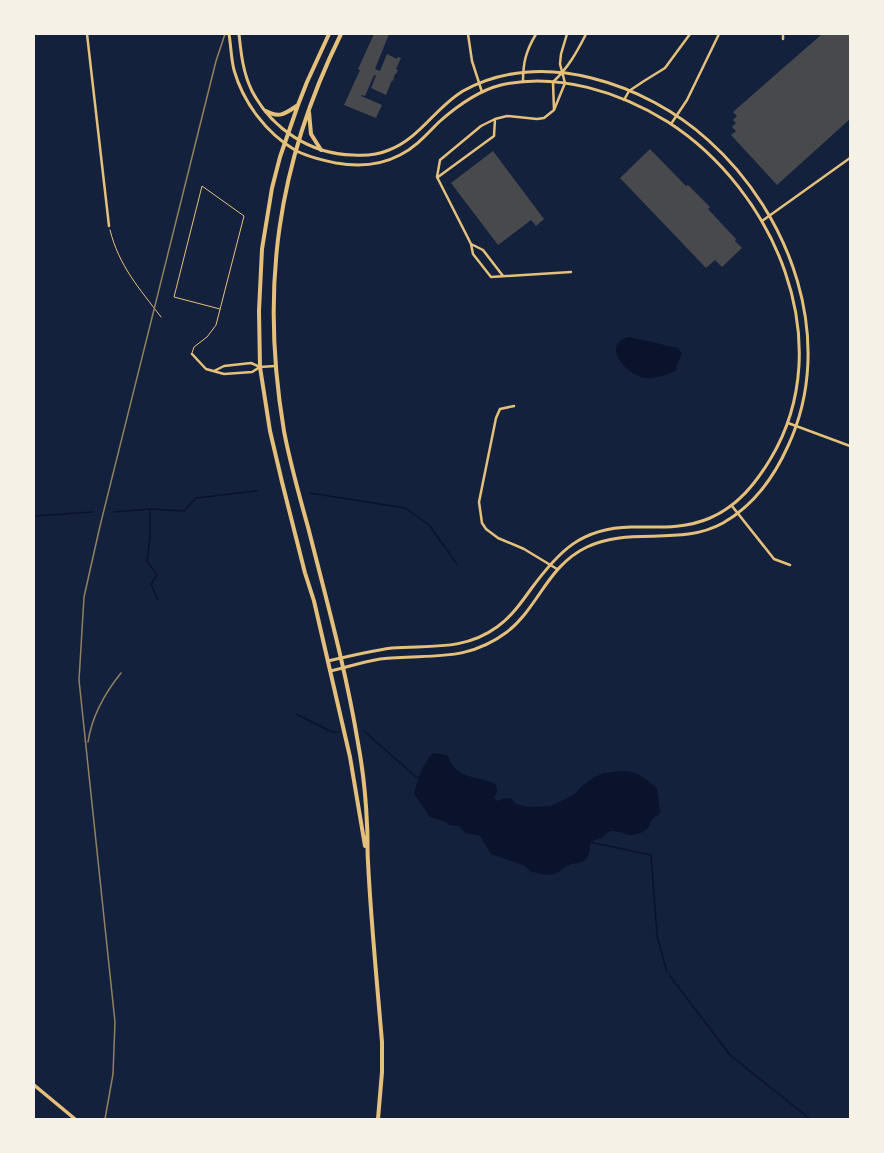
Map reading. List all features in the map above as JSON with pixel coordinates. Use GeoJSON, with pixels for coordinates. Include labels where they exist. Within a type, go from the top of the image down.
{"type":"FeatureCollection","features":[{"type":"Feature","properties":{"kind":"main road"},"geometry":{"type":"LineString","coordinates":[[329,34],[307,82],[276,168],[262,249],[259,311],[260,367],[275,453],[305,573],[314,601],[352,764],[368,860]]}},
{"type":"Feature","properties":{"kind":"main road"},"geometry":{"type":"LineString","coordinates":[[341,34],[330,56],[308,109],[298,140],[282,211],[275,263],[273,304],[275,366],[284,433],[342,658],[362,770],[382,1042],[382,1072],[378,1119]]}},
{"type":"Feature","properties":{"kind":"main road"},"geometry":{"type":"LineString","coordinates":[[266,111],[274,115],[279,115],[298,105]]}},
{"type":"Feature","properties":{"kind":"main road"},"geometry":{"type":"LineString","coordinates":[[308,109],[311,134],[321,150]]}},
{"type":"Feature","properties":{"kind":"main road"},"geometry":{"type":"LineString","coordinates":[[34,1085],[75,1119]]}},
{"type":"Feature","properties":{"kind":"street"},"geometry":{"type":"LineString","coordinates":[[87,34],[109,226]]}},
{"type":"Feature","properties":{"kind":"street"},"geometry":{"type":"LineString","coordinates":[[229,34],[234,71],[246,100],[265,124],[285,143],[296,150],[319,159],[339,164],[360,165],[381,162],[402,155],[463,102],[482,92],[501,85],[531,81],[565,83],[592,88],[650,111],[671,124],[709,154],[749,199],[762,221],[782,264],[792,293],[797,324],[799,365],[797,386],[788,424],[779,446],[763,472],[743,497],[732,506],[709,519],[690,525],[617,528],[597,532],[576,541],[560,553],[550,564],[508,618],[492,631],[474,640],[465,643],[443,646],[393,648],[328,661]]}},
{"type":"Feature","properties":{"kind":"street"},"geometry":{"type":"LineString","coordinates":[[239,34],[240,52],[245,73],[253,92],[266,111],[288,133],[298,140],[321,150],[340,154],[361,155],[382,153],[391,150],[409,139],[446,102],[462,92],[502,75],[534,71],[563,73],[596,80],[629,91],[677,117],[706,138],[749,184],[770,216],[786,247],[802,296],[806,316],[808,338],[808,379],[796,426],[779,466],[752,501],[738,513],[719,526],[699,533],[678,536],[626,536],[596,542],[578,551],[562,564],[549,579],[526,613],[511,629],[494,641],[474,650],[455,655],[381,659],[330,671]]}},
{"type":"Feature","properties":{"kind":"street"},"geometry":{"type":"LineString","coordinates":[[468,34],[472,61],[482,92]]}},
{"type":"Feature","properties":{"kind":"street"},"geometry":{"type":"LineString","coordinates":[[523,82],[527,50],[536,34]]}},
{"type":"Feature","properties":{"kind":"street"},"geometry":{"type":"LineString","coordinates":[[567,34],[561,54],[560,64],[565,83],[554,110],[544,118],[537,119],[507,116],[495,119],[481,126],[440,160],[437,177],[471,244],[474,254],[491,277],[571,272]]}},
{"type":"Feature","properties":{"kind":"street"},"geometry":{"type":"LineString","coordinates":[[552,82],[563,73],[576,55],[586,34]]}},
{"type":"Feature","properties":{"kind":"street"},"geometry":{"type":"LineString","coordinates":[[624,100],[629,91],[665,68],[690,34]]}},
{"type":"Feature","properties":{"kind":"street"},"geometry":{"type":"LineString","coordinates":[[671,124],[687,100],[719,34]]}},
{"type":"Feature","properties":{"kind":"street"},"geometry":{"type":"LineString","coordinates":[[783,34],[783,39]]}},
{"type":"Feature","properties":{"kind":"street"},"geometry":{"type":"LineString","coordinates":[[552,82],[554,110]]}},
{"type":"Feature","properties":{"kind":"street"},"geometry":{"type":"LineString","coordinates":[[437,177],[494,136],[495,119]]}},
{"type":"Feature","properties":{"kind":"street"},"geometry":{"type":"LineString","coordinates":[[762,221],[850,158]]}},
{"type":"Feature","properties":{"kind":"street"},"geometry":{"type":"LineString","coordinates":[[471,244],[483,250],[503,276]]}},
{"type":"Feature","properties":{"kind":"street"},"geometry":{"type":"LineString","coordinates":[[192,354],[206,369],[224,374],[252,372],[260,367]]}},
{"type":"Feature","properties":{"kind":"street"},"geometry":{"type":"LineString","coordinates":[[214,371],[224,366],[251,363],[260,367],[275,366]]}},
{"type":"Feature","properties":{"kind":"street"},"geometry":{"type":"LineString","coordinates":[[514,406],[500,409],[496,418],[479,502],[480,517],[486,529],[498,538],[524,549],[558,569]]}},
{"type":"Feature","properties":{"kind":"street"},"geometry":{"type":"LineString","coordinates":[[788,424],[850,446]]}},
{"type":"Feature","properties":{"kind":"street"},"geometry":{"type":"LineString","coordinates":[[732,506],[774,559],[790,565]]}},
{"type":"Feature","properties":{"kind":"lane"},"geometry":{"type":"LineString","coordinates":[[192,354],[194,347],[208,337],[216,324],[220,309],[244,216],[202,186],[174,297],[220,309]]}},
{"type":"Feature","properties":{"kind":"path"},"geometry":{"type":"LineString","coordinates":[[109,226],[118,257],[130,277],[161,316]]}},
{"type":"Feature","properties":{"kind":"water"},"geometry":{"type":"Polygon","coordinates":[[[629,337],[678,348],[682,354],[676,366],[677,370],[654,378],[646,378],[631,372],[619,360],[616,353],[616,346],[620,341],[629,337]]]}},
{"type":"Feature","properties":{"kind":"water"},"geometry":{"type":"Polygon","coordinates":[[[433,753],[447,755],[451,763],[461,773],[496,785],[497,791],[494,798],[498,801],[505,798],[511,798],[516,804],[528,807],[551,806],[575,794],[582,786],[593,778],[604,773],[628,771],[640,775],[657,788],[660,812],[659,815],[654,817],[646,830],[632,835],[613,831],[592,842],[590,844],[588,856],[581,862],[571,864],[552,875],[531,872],[525,866],[491,854],[480,836],[465,833],[459,826],[449,825],[446,822],[430,817],[414,794],[421,772],[433,753]]]}},
{"type":"Feature","properties":{"kind":"building"},"geometry":{"type":"Polygon","coordinates":[[[374,34],[389,34],[375,69],[380,71],[387,54],[397,59],[398,57],[401,58],[396,69],[398,70],[386,95],[371,88],[376,76],[374,75],[365,96],[361,96],[382,105],[376,118],[344,105],[374,34]]]}},
{"type":"Feature","properties":{"kind":"building"},"geometry":{"type":"Polygon","coordinates":[[[822,34],[850,34],[850,119],[777,185],[731,135],[736,131],[732,127],[736,123],[733,120],[737,116],[733,112],[822,34]]]}},
{"type":"Feature","properties":{"kind":"building"},"geometry":{"type":"Polygon","coordinates":[[[650,149],[686,186],[688,185],[710,207],[708,209],[736,239],[735,241],[742,248],[722,267],[715,260],[706,268],[620,178],[650,149]]]}},
{"type":"Feature","properties":{"kind":"building"},"geometry":{"type":"Polygon","coordinates":[[[493,151],[544,219],[536,226],[531,220],[498,245],[451,183],[493,151]]]}},
{"type":"Feature","properties":{"kind":"waterway"},"geometry":{"type":"LineString","coordinates":[[114,512],[150,509],[184,511],[196,498],[257,491]]}},
{"type":"Feature","properties":{"kind":"waterway"},"geometry":{"type":"LineString","coordinates":[[310,493],[405,508],[429,525],[457,564]]}},
{"type":"Feature","properties":{"kind":"waterway"},"geometry":{"type":"LineString","coordinates":[[150,510],[150,536],[147,561],[157,575],[151,584],[158,600]]}},
{"type":"Feature","properties":{"kind":"waterway"},"geometry":{"type":"LineString","coordinates":[[34,516],[93,512]]}},
{"type":"Feature","properties":{"kind":"waterway"},"geometry":{"type":"LineString","coordinates":[[296,714],[332,732],[339,732]]}},
{"type":"Feature","properties":{"kind":"waterway"},"geometry":{"type":"LineString","coordinates":[[364,731],[416,777],[420,778]]}},
{"type":"Feature","properties":{"kind":"waterway"},"geometry":{"type":"LineString","coordinates":[[589,842],[651,855],[657,936],[667,972]]}},
{"type":"Feature","properties":{"kind":"waterway"},"geometry":{"type":"LineString","coordinates":[[670,976],[730,1055],[810,1119]]}},
{"type":"Feature","properties":{"kind":"railway"},"geometry":{"type":"LineString","coordinates":[[105,1119],[113,1074],[115,1022],[79,680],[84,597],[100,526],[216,61],[225,34]]}},
{"type":"Feature","properties":{"kind":"railway"},"geometry":{"type":"LineString","coordinates":[[88,742],[92,723],[96,714],[109,689],[121,673]]}}]}
